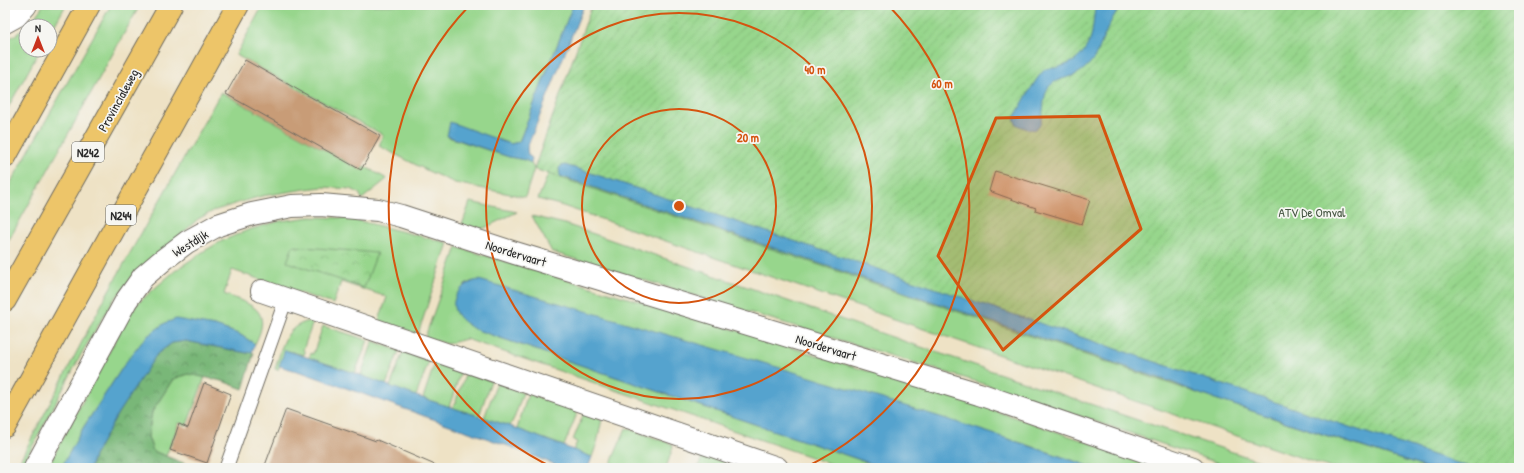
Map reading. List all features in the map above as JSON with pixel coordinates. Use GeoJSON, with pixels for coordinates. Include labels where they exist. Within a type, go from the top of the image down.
{"type":"FeatureCollection","features":[{"type":"Feature","properties":{"kind":"main road"},"geometry":{"type":"LineString","coordinates":[[5,157],[90,5]]}},
{"type":"Feature","properties":{"kind":"main road","name":"Provincialeweg"},"geometry":{"type":"LineString","coordinates":[[5,300],[171,5]]}},
{"type":"Feature","properties":{"kind":"main road","name":"N244"},"geometry":{"type":"LineString","coordinates":[[5,426],[238,5]]}},
{"type":"Feature","properties":{"kind":"street"},"geometry":{"type":"LineString","coordinates":[[5,22],[16,16],[26,5]]}},
{"type":"Feature","properties":{"kind":"street","name":"Westdijk"},"geometry":{"type":"LineString","coordinates":[[35,468],[126,301],[143,277],[187,242],[218,225],[252,214],[292,206],[320,205],[378,210],[456,233]]}},
{"type":"Feature","properties":{"kind":"street","name":"Noordervaart"},"geometry":{"type":"LineString","coordinates":[[456,233],[515,253],[979,394],[1193,468]]}},
{"type":"Feature","properties":{"kind":"street"},"geometry":{"type":"LineString","coordinates":[[262,291],[776,468]]}},
{"type":"Feature","properties":{"kind":"lane"},"geometry":{"type":"LineString","coordinates":[[226,468],[286,299]]}},
{"type":"Feature","properties":{"kind":"highlighted area"},"geometry":{"type":"Polygon","coordinates":[[[1099,116],[1141,229],[1003,350],[938,256],[996,118],[1099,116]]]}},
{"type":"Feature","properties":{"kind":"green space"},"geometry":{"type":"Polygon","coordinates":[[[43,5],[66,5],[58,19],[34,18],[43,5]]]}},
{"type":"Feature","properties":{"kind":"green space"},"geometry":{"type":"Polygon","coordinates":[[[111,5],[140,5],[5,247],[5,193],[111,5]]]}},
{"type":"Feature","properties":{"kind":"green space"},"geometry":{"type":"Polygon","coordinates":[[[263,5],[573,5],[519,142],[510,144],[450,123],[448,137],[531,163],[534,169],[525,197],[455,183],[428,171],[379,146],[383,135],[236,55],[263,5]]]}},
{"type":"Feature","properties":{"kind":"green space","name":"ATV De Omval"},"geometry":{"type":"Polygon","coordinates":[[[592,5],[1519,5],[1519,468],[1427,468],[1315,432],[534,169],[592,5]]]}},
{"type":"Feature","properties":{"kind":"green space"},"geometry":{"type":"Polygon","coordinates":[[[18,32],[18,58],[36,58],[5,113],[5,40],[18,32]]]}},
{"type":"Feature","properties":{"kind":"green space"},"geometry":{"type":"Polygon","coordinates":[[[221,92],[361,170],[364,166],[387,179],[362,199],[359,193],[351,189],[323,187],[306,189],[262,196],[213,211],[198,219],[139,273],[114,299],[83,351],[21,468],[16,468],[108,292],[221,92]]]}},
{"type":"Feature","properties":{"kind":"green space"},"geometry":{"type":"Polygon","coordinates":[[[549,172],[1200,394],[1427,468],[1331,468],[563,206],[538,199],[549,172]]]}},
{"type":"Feature","properties":{"kind":"green space"},"geometry":{"type":"Polygon","coordinates":[[[470,202],[517,212],[480,230],[462,225],[470,202]]]}},
{"type":"Feature","properties":{"kind":"green space"},"geometry":{"type":"Polygon","coordinates":[[[532,216],[565,224],[921,347],[1280,468],[1233,468],[994,387],[552,252],[532,216]]]}},
{"type":"Feature","properties":{"kind":"green space"},"geometry":{"type":"Polygon","coordinates":[[[310,217],[348,218],[448,243],[418,334],[379,320],[387,297],[341,282],[333,304],[232,270],[224,294],[251,305],[257,310],[262,323],[255,344],[239,334],[215,326],[126,362],[83,428],[61,468],[47,468],[124,324],[136,305],[176,270],[222,241],[248,230],[280,221],[310,217]]]}},
{"type":"Feature","properties":{"kind":"green space"},"geometry":{"type":"Polygon","coordinates":[[[293,246],[377,253],[364,288],[287,262],[293,246]]]}},
{"type":"Feature","properties":{"kind":"green space"},"geometry":{"type":"Polygon","coordinates":[[[457,247],[722,326],[981,406],[1164,468],[1095,468],[1028,445],[473,281],[464,286],[457,296],[455,310],[474,329],[884,468],[843,468],[466,339],[447,344],[425,337],[457,247]]]}},
{"type":"Feature","properties":{"kind":"green space"},"geometry":{"type":"Polygon","coordinates":[[[309,321],[313,322],[303,350],[305,352],[304,355],[285,350],[278,370],[275,369],[282,346],[289,333],[300,324],[309,321]]]}},
{"type":"Feature","properties":{"kind":"green space"},"geometry":{"type":"Polygon","coordinates":[[[323,326],[368,340],[355,373],[309,358],[311,353],[313,354],[323,326]]]}},
{"type":"Feature","properties":{"kind":"green space"},"geometry":{"type":"Polygon","coordinates":[[[186,341],[247,353],[254,353],[243,389],[222,381],[188,374],[173,379],[152,412],[148,437],[153,451],[196,468],[90,468],[94,456],[118,413],[156,354],[172,343],[186,341]]]}},
{"type":"Feature","properties":{"kind":"green space"},"geometry":{"type":"Polygon","coordinates":[[[373,341],[399,351],[386,385],[361,375],[373,341]]]}},
{"type":"Feature","properties":{"kind":"green space"},"geometry":{"type":"Polygon","coordinates":[[[403,352],[429,361],[416,396],[390,387],[403,352]]]}},
{"type":"Feature","properties":{"kind":"green space"},"geometry":{"type":"Polygon","coordinates":[[[435,362],[461,371],[449,407],[423,398],[435,362]]]}},
{"type":"Feature","properties":{"kind":"green space"},"geometry":{"type":"Polygon","coordinates":[[[466,373],[491,381],[479,416],[453,408],[466,373]]]}},
{"type":"Feature","properties":{"kind":"green space"},"geometry":{"type":"Polygon","coordinates":[[[189,374],[205,377],[187,425],[179,423],[166,456],[153,451],[148,437],[152,412],[173,379],[189,374]]]}},
{"type":"Feature","properties":{"kind":"green space"},"geometry":{"type":"Polygon","coordinates":[[[497,383],[523,393],[510,426],[484,418],[497,383]]]}},
{"type":"Feature","properties":{"kind":"green space"},"geometry":{"type":"Polygon","coordinates":[[[528,394],[578,411],[564,446],[517,429],[528,394]]]}},
{"type":"Feature","properties":{"kind":"green space"},"geometry":{"type":"Polygon","coordinates":[[[584,413],[602,419],[597,443],[592,457],[573,451],[577,442],[573,440],[584,413]]]}},
{"type":"Feature","properties":{"kind":"green space"},"geometry":{"type":"Polygon","coordinates":[[[626,428],[672,444],[673,447],[666,468],[627,468],[611,463],[626,428]]]}},
{"type":"Feature","properties":{"kind":"green space"},"geometry":{"type":"Polygon","coordinates":[[[703,454],[729,463],[727,468],[698,468],[703,454]]]}},
{"type":"Feature","properties":{"kind":"water"},"geometry":{"type":"Polygon","coordinates":[[[573,5],[584,5],[527,148],[528,155],[532,158],[531,163],[447,136],[450,122],[510,144],[519,142],[573,5]]]}},
{"type":"Feature","properties":{"kind":"water"},"geometry":{"type":"Polygon","coordinates":[[[1096,5],[1121,5],[1109,25],[1094,59],[1079,73],[1058,80],[1048,88],[1039,127],[1030,129],[1016,124],[1014,118],[1038,77],[1047,69],[1055,68],[1074,61],[1084,51],[1090,41],[1096,5]]]}},
{"type":"Feature","properties":{"kind":"water"},"geometry":{"type":"Polygon","coordinates":[[[565,165],[1472,468],[1427,468],[1200,394],[1174,383],[560,176],[559,168],[565,165]]]}},
{"type":"Feature","properties":{"kind":"water"},"geometry":{"type":"Polygon","coordinates":[[[479,280],[711,347],[865,394],[1019,442],[1095,468],[884,468],[474,329],[463,322],[459,317],[455,311],[454,300],[456,295],[464,287],[474,281],[479,280]]]}},
{"type":"Feature","properties":{"kind":"water"},"geometry":{"type":"Polygon","coordinates":[[[176,319],[215,326],[239,334],[255,344],[252,352],[247,353],[186,341],[172,343],[157,354],[118,413],[94,456],[90,468],[61,468],[83,428],[126,362],[146,337],[165,323],[176,319]]]}},
{"type":"Feature","properties":{"kind":"water"},"geometry":{"type":"Polygon","coordinates":[[[285,350],[355,373],[416,396],[510,426],[592,457],[588,468],[563,468],[511,447],[304,373],[279,366],[285,350]]]}},
{"type":"Feature","properties":{"kind":"building"},"geometry":{"type":"Polygon","coordinates":[[[245,60],[380,136],[361,170],[226,94],[245,60]]]}},
{"type":"Feature","properties":{"kind":"building"},"geometry":{"type":"Polygon","coordinates":[[[995,171],[1090,200],[1082,224],[1035,210],[1036,208],[989,191],[995,171]]]}},
{"type":"Feature","properties":{"kind":"building"},"geometry":{"type":"Polygon","coordinates":[[[204,383],[231,394],[207,463],[170,450],[179,424],[188,428],[204,383]]]}},
{"type":"Feature","properties":{"kind":"building"},"geometry":{"type":"Polygon","coordinates":[[[286,409],[376,441],[377,440],[442,468],[264,468],[286,409]]]}}]}
